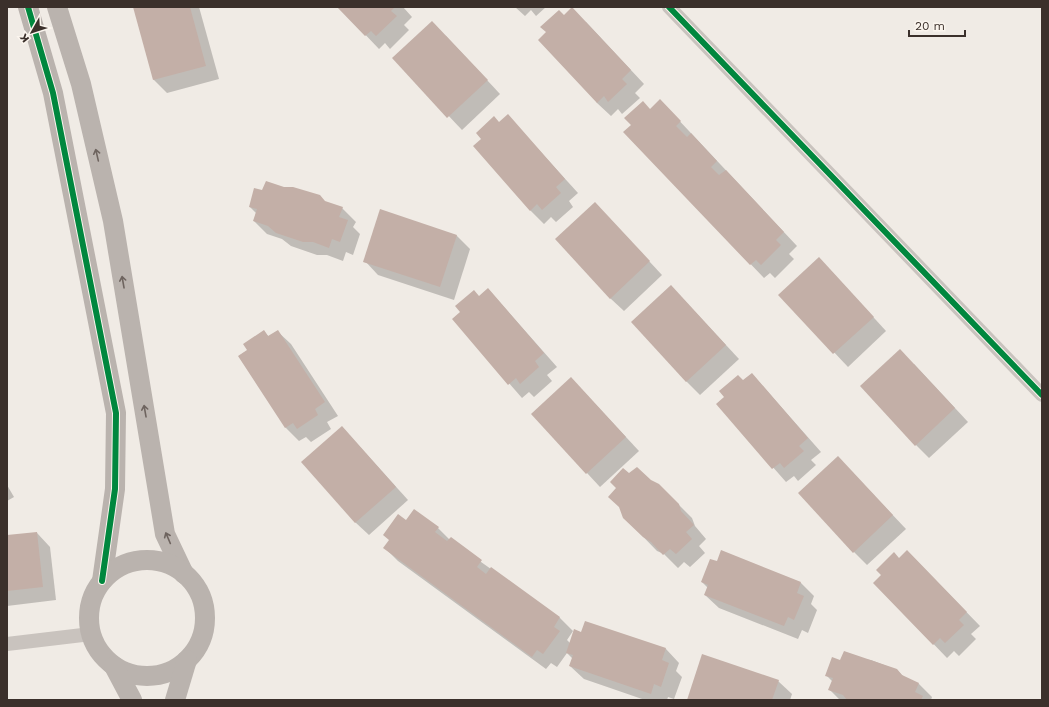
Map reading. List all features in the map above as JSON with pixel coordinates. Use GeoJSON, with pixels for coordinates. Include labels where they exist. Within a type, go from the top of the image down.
{"type":"FeatureCollection","features":[{"type":"Feature","properties":{"kind":"street"},"geometry":{"type":"LineString","coordinates":[[28,7],[53,93],[116,412],[115,489],[102,581]]}},
{"type":"Feature","properties":{"kind":"street"},"geometry":{"type":"LineString","coordinates":[[57,7],[81,84],[112,221],[165,534],[184,574],[196,588],[203,604],[205,624],[199,643],[188,660],[175,700]]}},
{"type":"Feature","properties":{"kind":"street"},"geometry":{"type":"LineString","coordinates":[[668,7],[1042,395]]}},
{"type":"Feature","properties":{"kind":"street"},"geometry":{"type":"LineString","coordinates":[[132,700],[114,666],[100,652],[91,634],[89,614],[93,596],[102,581],[116,569],[132,562],[151,560],[169,564],[184,574]]}},
{"type":"Feature","properties":{"kind":"street"},"geometry":{"type":"LineString","coordinates":[[7,644],[91,634]]}},
{"type":"Feature","properties":{"kind":"street"},"geometry":{"type":"LineString","coordinates":[[114,666],[132,674],[152,676],[171,671],[188,660]]}},
{"type":"Feature","properties":{"kind":"building"},"geometry":{"type":"Polygon","coordinates":[[[133,7],[190,7],[206,66],[153,80],[133,7]]]}},
{"type":"Feature","properties":{"kind":"building"},"geometry":{"type":"Polygon","coordinates":[[[337,7],[395,7],[391,11],[397,16],[376,36],[371,31],[365,36],[337,7]]]}},
{"type":"Feature","properties":{"kind":"building"},"geometry":{"type":"Polygon","coordinates":[[[572,7],[631,70],[622,79],[627,84],[608,102],[604,96],[597,103],[538,40],[546,32],[540,27],[559,10],[564,15],[572,7]]]}},
{"type":"Feature","properties":{"kind":"building"},"geometry":{"type":"Polygon","coordinates":[[[432,21],[488,80],[447,118],[392,58],[432,21]]]}},
{"type":"Feature","properties":{"kind":"building"},"geometry":{"type":"Polygon","coordinates":[[[660,99],[681,121],[676,126],[687,137],[691,133],[717,161],[711,167],[719,175],[726,170],[784,232],[776,240],[781,245],[761,265],[756,260],[750,265],[623,132],[631,125],[624,118],[643,101],[650,109],[660,99]]]}},
{"type":"Feature","properties":{"kind":"building"},"geometry":{"type":"Polygon","coordinates":[[[508,114],[565,179],[556,187],[561,193],[542,210],[537,204],[530,211],[473,146],[481,139],[476,133],[494,116],[499,122],[508,114]]]}},
{"type":"Feature","properties":{"kind":"building"},"geometry":{"type":"Polygon","coordinates":[[[266,181],[284,187],[293,187],[320,195],[325,201],[343,207],[339,217],[348,220],[340,242],[332,239],[329,248],[313,242],[303,242],[276,233],[268,226],[253,221],[257,209],[249,207],[254,188],[262,190],[266,181]]]}},
{"type":"Feature","properties":{"kind":"building"},"geometry":{"type":"Polygon","coordinates":[[[595,202],[650,261],[610,299],[555,239],[595,202]]]}},
{"type":"Feature","properties":{"kind":"building"},"geometry":{"type":"Polygon","coordinates":[[[380,209],[457,235],[440,287],[363,262],[380,209]]]}},
{"type":"Feature","properties":{"kind":"building"},"geometry":{"type":"Polygon","coordinates":[[[819,257],[874,317],[833,354],[778,295],[819,257]]]}},
{"type":"Feature","properties":{"kind":"building"},"geometry":{"type":"Polygon","coordinates":[[[671,285],[726,345],[686,382],[631,322],[671,285]]]}},
{"type":"Feature","properties":{"kind":"building"},"geometry":{"type":"Polygon","coordinates":[[[488,288],[544,353],[535,361],[539,367],[520,384],[516,378],[508,385],[452,319],[460,312],[455,306],[474,290],[479,296],[488,288]]]}},
{"type":"Feature","properties":{"kind":"building"},"geometry":{"type":"Polygon","coordinates":[[[264,330],[268,336],[278,330],[325,402],[315,409],[318,415],[297,429],[293,423],[285,428],[238,356],[247,350],[243,344],[264,330]]]}},
{"type":"Feature","properties":{"kind":"building"},"geometry":{"type":"Polygon","coordinates":[[[900,349],[955,408],[915,446],[860,386],[900,349]]]}},
{"type":"Feature","properties":{"kind":"building"},"geometry":{"type":"Polygon","coordinates":[[[752,373],[808,438],[799,446],[804,451],[784,468],[780,463],[772,469],[716,404],[724,397],[719,391],[738,375],[743,380],[752,373]]]}},
{"type":"Feature","properties":{"kind":"building"},"geometry":{"type":"Polygon","coordinates":[[[571,377],[626,437],[586,474],[531,414],[571,377]]]}},
{"type":"Feature","properties":{"kind":"building"},"geometry":{"type":"Polygon","coordinates":[[[342,426],[396,487],[355,523],[301,462],[342,426]]]}},
{"type":"Feature","properties":{"kind":"building"},"geometry":{"type":"Polygon","coordinates":[[[838,456],[893,515],[853,553],[798,493],[838,456]]]}},
{"type":"Feature","properties":{"kind":"building"},"geometry":{"type":"Polygon","coordinates":[[[637,467],[651,480],[659,484],[679,504],[681,511],[694,525],[686,532],[692,539],[676,554],[670,549],[663,555],[651,542],[643,537],[623,518],[619,507],[608,497],[616,488],[610,482],[623,468],[629,473],[637,467]]]}},
{"type":"Feature","properties":{"kind":"building"},"geometry":{"type":"Polygon","coordinates":[[[414,509],[439,527],[435,532],[447,541],[451,537],[482,560],[477,567],[486,574],[491,567],[560,617],[554,627],[560,631],[543,654],[537,650],[532,657],[383,548],[389,540],[383,535],[398,514],[406,520],[414,509]]]}},
{"type":"Feature","properties":{"kind":"building"},"geometry":{"type":"Polygon","coordinates":[[[37,532],[43,587],[7,591],[7,535],[37,532]]]}},
{"type":"Feature","properties":{"kind":"building"},"geometry":{"type":"Polygon","coordinates":[[[721,550],[801,582],[797,593],[804,596],[794,620],[788,617],[784,626],[704,595],[708,585],[701,582],[710,559],[717,561],[721,550]]]}},
{"type":"Feature","properties":{"kind":"building"},"geometry":{"type":"Polygon","coordinates":[[[907,550],[967,612],[959,620],[964,625],[945,643],[940,638],[933,645],[873,583],[881,575],[876,570],[894,552],[899,558],[907,550]]]}},
{"type":"Feature","properties":{"kind":"building"},"geometry":{"type":"Polygon","coordinates":[[[585,621],[666,648],[662,660],[669,663],[661,687],[654,684],[651,694],[569,666],[573,655],[566,653],[574,629],[581,632],[585,621]]]}},
{"type":"Feature","properties":{"kind":"building"},"geometry":{"type":"Polygon","coordinates":[[[844,651],[897,669],[902,675],[919,683],[915,692],[923,696],[921,700],[847,700],[843,695],[828,690],[833,678],[825,676],[832,657],[840,660],[844,651]]]}},
{"type":"Feature","properties":{"kind":"building"},"geometry":{"type":"Polygon","coordinates":[[[702,654],[779,680],[772,700],[687,700],[702,654]]]}},
{"type":"Feature","properties":{"kind":"cycle path"},"geometry":{"type":"LineString","coordinates":[[28,7],[53,93],[116,413],[115,489],[102,581]]}},
{"type":"Feature","properties":{"kind":"cycle path"},"geometry":{"type":"LineString","coordinates":[[669,7],[1042,395]]}}]}
